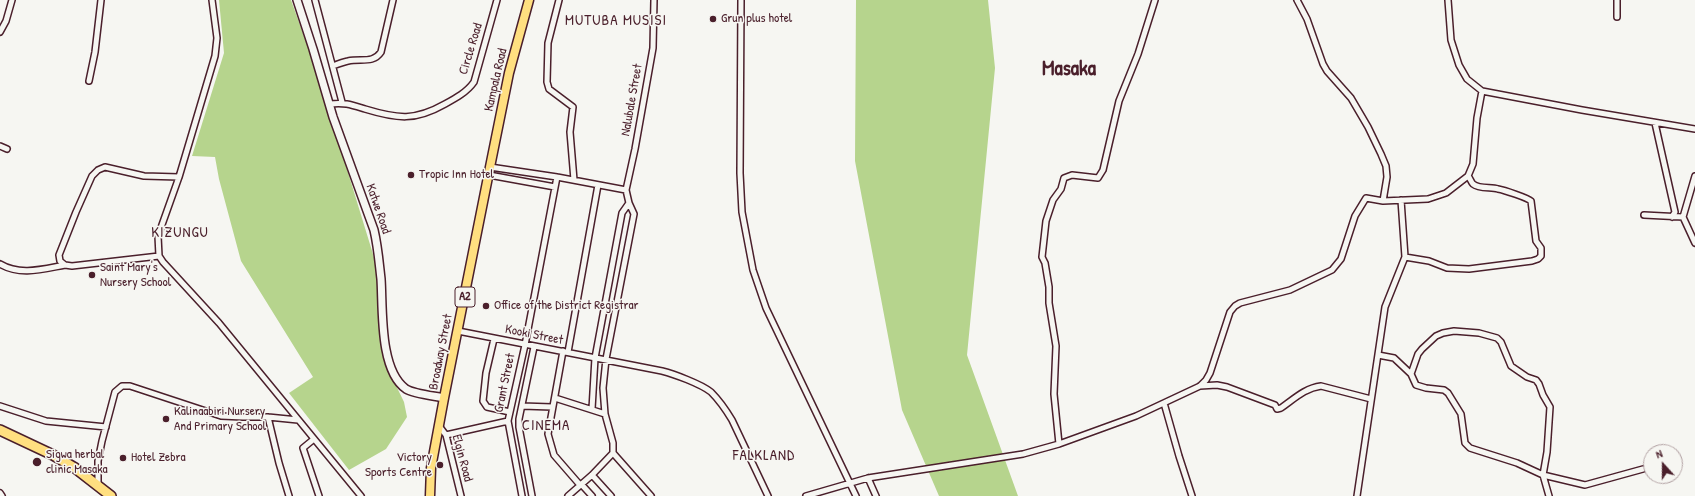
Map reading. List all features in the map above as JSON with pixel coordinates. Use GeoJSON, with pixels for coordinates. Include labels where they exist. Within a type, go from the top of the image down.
{"type":"FeatureCollection","features":[{"type":"Feature","properties":{"kind":"highway"},"geometry":{"type":"LineString","coordinates":[[0,430],[53,455],[111,496]]}},
{"type":"Feature","properties":{"kind":"main road","name":"Kampala Road"},"geometry":{"type":"LineString","coordinates":[[489,171],[509,73],[529,0]]}},
{"type":"Feature","properties":{"kind":"main road","name":"Broadway Street"},"geometry":{"type":"LineString","coordinates":[[430,496],[432,468],[444,398],[489,171]]}},
{"type":"Feature","properties":{"kind":"street"},"geometry":{"type":"LineString","coordinates":[[0,32],[6,21],[12,0]]}},
{"type":"Feature","properties":{"kind":"street"},"geometry":{"type":"LineString","coordinates":[[89,81],[95,52],[101,0]]}},
{"type":"Feature","properties":{"kind":"street"},"geometry":{"type":"LineString","coordinates":[[212,0],[217,38],[215,56],[179,177],[158,236],[159,256],[219,323],[361,496]]}},
{"type":"Feature","properties":{"kind":"street","name":"Katwe Road"},"geometry":{"type":"LineString","coordinates":[[297,0],[330,104],[374,230],[378,248],[384,337],[389,363],[397,378],[407,390],[444,398]]}},
{"type":"Feature","properties":{"kind":"street"},"geometry":{"type":"LineString","coordinates":[[315,0],[342,102]]}},
{"type":"Feature","properties":{"kind":"street"},"geometry":{"type":"LineString","coordinates":[[333,66],[347,61],[369,60],[378,56],[381,52],[393,0]]}},
{"type":"Feature","properties":{"kind":"street","name":"Circle Road"},"geometry":{"type":"LineString","coordinates":[[330,104],[342,102],[372,111],[407,118],[414,117],[437,108],[464,92],[474,82],[497,0]]}},
{"type":"Feature","properties":{"kind":"street"},"geometry":{"type":"LineString","coordinates":[[560,0],[548,43],[547,82],[549,89],[573,107],[570,132],[574,180]]}},
{"type":"Feature","properties":{"kind":"street","name":"Nalubale Street"},"geometry":{"type":"LineString","coordinates":[[613,454],[613,442],[605,414],[603,388],[606,359],[634,214],[629,203],[626,190],[653,48],[654,0]]}},
{"type":"Feature","properties":{"kind":"street"},"geometry":{"type":"LineString","coordinates":[[741,0],[742,204],[753,270],[766,308],[856,496]]}},
{"type":"Feature","properties":{"kind":"street"},"geometry":{"type":"LineString","coordinates":[[1059,444],[1054,394],[1056,346],[1049,303],[1049,287],[1045,263],[1042,257],[1046,221],[1053,200],[1061,189],[1064,178],[1072,175],[1098,178],[1103,170],[1119,100],[1138,54],[1155,0]]}},
{"type":"Feature","properties":{"kind":"street"},"geometry":{"type":"LineString","coordinates":[[1298,0],[1307,19],[1322,64],[1347,93],[1368,127],[1382,154],[1386,166],[1387,177],[1383,201]]}},
{"type":"Feature","properties":{"kind":"street"},"geometry":{"type":"LineString","coordinates":[[1448,0],[1451,40],[1459,65],[1467,79],[1482,91],[1695,129]]}},
{"type":"Feature","properties":{"kind":"street"},"geometry":{"type":"LineString","coordinates":[[1617,0],[1617,17]]}},
{"type":"Feature","properties":{"kind":"street"},"geometry":{"type":"LineString","coordinates":[[1200,386],[1210,373],[1230,312],[1234,306],[1247,300],[1290,290],[1332,270],[1341,259],[1355,216],[1366,198],[1383,201],[1428,199],[1446,193],[1468,176],[1473,164],[1476,123],[1482,91]]}},
{"type":"Feature","properties":{"kind":"street"},"geometry":{"type":"LineString","coordinates":[[1655,123],[1675,212],[1672,217]]}},
{"type":"Feature","properties":{"kind":"street"},"geometry":{"type":"LineString","coordinates":[[0,146],[7,149]]}},
{"type":"Feature","properties":{"kind":"street"},"geometry":{"type":"LineString","coordinates":[[65,265],[60,261],[59,254],[92,176],[98,170],[105,167],[144,176],[179,177]]}},
{"type":"Feature","properties":{"kind":"street"},"geometry":{"type":"LineString","coordinates":[[489,171],[557,177],[626,190]]}},
{"type":"Feature","properties":{"kind":"street"},"geometry":{"type":"LineString","coordinates":[[489,171],[555,186]]}},
{"type":"Feature","properties":{"kind":"street"},"geometry":{"type":"LineString","coordinates":[[1405,257],[1429,261],[1447,268],[1469,269],[1532,261],[1541,256],[1541,248],[1535,237],[1531,201],[1527,198],[1514,195],[1500,189],[1478,186],[1474,184],[1468,176]]}},
{"type":"Feature","properties":{"kind":"street"},"geometry":{"type":"LineString","coordinates":[[1695,176],[1683,217],[1695,243]]}},
{"type":"Feature","properties":{"kind":"street","name":"Grant Street"},"geometry":{"type":"LineString","coordinates":[[522,496],[508,428],[508,421],[525,345],[557,177]]}},
{"type":"Feature","properties":{"kind":"street"},"geometry":{"type":"LineString","coordinates":[[592,496],[554,455],[548,434],[552,407],[565,352],[598,185]]}},
{"type":"Feature","properties":{"kind":"street"},"geometry":{"type":"LineString","coordinates":[[1357,496],[1385,307],[1405,257],[1401,200]]}},
{"type":"Feature","properties":{"kind":"street"},"geometry":{"type":"LineString","coordinates":[[592,409],[595,358],[622,213],[629,203]]}},
{"type":"Feature","properties":{"kind":"street"},"geometry":{"type":"LineString","coordinates":[[1644,215],[1683,217]]}},
{"type":"Feature","properties":{"kind":"street"},"geometry":{"type":"LineString","coordinates":[[0,264],[10,270],[19,271],[159,256]]}},
{"type":"Feature","properties":{"kind":"street"},"geometry":{"type":"LineString","coordinates":[[1411,374],[1418,354],[1436,336],[1443,333],[1454,330],[1479,332],[1497,338],[1501,342],[1511,366],[1528,377],[1536,380],[1550,407],[1548,452],[1544,475],[1549,496]]}},
{"type":"Feature","properties":{"kind":"street","name":"Kooki Street"},"geometry":{"type":"LineString","coordinates":[[458,331],[534,347],[606,359],[673,374],[710,391],[732,420],[768,496]]}},
{"type":"Feature","properties":{"kind":"street"},"geometry":{"type":"LineString","coordinates":[[494,338],[486,373],[483,401],[487,407],[510,412]]}},
{"type":"Feature","properties":{"kind":"street","name":"Grant Street"},"geometry":{"type":"LineString","coordinates":[[532,496],[519,427],[534,347]]}},
{"type":"Feature","properties":{"kind":"street"},"geometry":{"type":"LineString","coordinates":[[1378,355],[1394,358],[1411,374],[1416,385],[1444,390],[1448,393],[1461,414],[1465,443],[1470,448],[1544,475],[1585,485],[1643,469]]}},
{"type":"Feature","properties":{"kind":"street"},"geometry":{"type":"LineString","coordinates":[[806,496],[868,478],[1023,454],[1059,444],[1136,416],[1200,386],[1217,385],[1227,387],[1275,405],[1277,409],[1281,408],[1306,390],[1315,386],[1321,386],[1371,399]]}},
{"type":"Feature","properties":{"kind":"street"},"geometry":{"type":"LineString","coordinates":[[98,486],[98,461],[106,426],[115,392],[122,386],[130,386],[221,416],[243,418],[268,417],[298,420]]}},
{"type":"Feature","properties":{"kind":"street"},"geometry":{"type":"LineString","coordinates":[[554,398],[605,414]]}},
{"type":"Feature","properties":{"kind":"street"},"geometry":{"type":"LineString","coordinates":[[1164,402],[1178,456],[1192,496]]}},
{"type":"Feature","properties":{"kind":"street"},"geometry":{"type":"LineString","coordinates":[[0,406],[46,421],[106,426]]}},
{"type":"Feature","properties":{"kind":"street"},"geometry":{"type":"LineString","coordinates":[[522,406],[552,407]]}},
{"type":"Feature","properties":{"kind":"street"},"geometry":{"type":"LineString","coordinates":[[268,417],[289,496]]}},
{"type":"Feature","properties":{"kind":"street"},"geometry":{"type":"LineString","coordinates":[[446,435],[508,421]]}},
{"type":"Feature","properties":{"kind":"street","name":"Elgin Road"},"geometry":{"type":"LineString","coordinates":[[439,426],[446,435],[461,496]]}},
{"type":"Feature","properties":{"kind":"street"},"geometry":{"type":"LineString","coordinates":[[508,428],[519,427]]}},
{"type":"Feature","properties":{"kind":"street"},"geometry":{"type":"LineString","coordinates":[[314,439],[303,448],[319,496]]}},
{"type":"Feature","properties":{"kind":"street"},"geometry":{"type":"LineString","coordinates":[[568,496],[613,454],[651,496]]}},
{"type":"Feature","properties":{"kind":"street"},"geometry":{"type":"LineString","coordinates":[[592,475],[611,496]]}},
{"type":"Feature","properties":{"kind":"street"},"geometry":{"type":"LineString","coordinates":[[868,478],[876,496]]}},
{"type":"Feature","properties":{"kind":"green space"},"geometry":{"type":"Polygon","coordinates":[[[219,0],[291,0],[320,81],[380,277],[386,365],[404,402],[407,417],[386,449],[349,470],[289,393],[313,377],[241,261],[219,179],[215,157],[192,156],[224,53],[219,0]]]}},
{"type":"Feature","properties":{"kind":"green space"},"geometry":{"type":"Polygon","coordinates":[[[856,0],[988,0],[995,68],[967,355],[1018,496],[939,496],[902,410],[855,161],[856,0]]]}},
{"type":"Feature","properties":{"kind":"place","name":"Grun plus hotel"},"geometry":{"type":"Point","coordinates":[713,19]}},
{"type":"Feature","properties":{"kind":"place","name":"Tropic Inn Hotel"},"geometry":{"type":"Point","coordinates":[411,175]}},
{"type":"Feature","properties":{"kind":"place","name":"Saint Mary's Nursery School"},"geometry":{"type":"Point","coordinates":[92,275]}},
{"type":"Feature","properties":{"kind":"place","name":"Office of the District Registrar"},"geometry":{"type":"Point","coordinates":[486,306]}},
{"type":"Feature","properties":{"kind":"place","name":"Kalinaabiri Nursery And Primary School"},"geometry":{"type":"Point","coordinates":[166,419]}},
{"type":"Feature","properties":{"kind":"place","name":"Hotel Zebra"},"geometry":{"type":"Point","coordinates":[123,458]}},
{"type":"Feature","properties":{"kind":"place","name":"Sigwa herbal clinic Masaka"},"geometry":{"type":"Point","coordinates":[37,462]}},
{"type":"Feature","properties":{"kind":"place","name":"Victory Sports Centre"},"geometry":{"type":"Point","coordinates":[440,465]}},
{"type":"Feature","properties":{"kind":"district","name":"MUTUBA MUSISI"},"geometry":{"type":"Point","coordinates":[616,21]}},
{"type":"Feature","properties":{"kind":"district","name":"Masaka"},"geometry":{"type":"Point","coordinates":[1069,69]}},
{"type":"Feature","properties":{"kind":"district","name":"KIZUNGU"},"geometry":{"type":"Point","coordinates":[180,233]}},
{"type":"Feature","properties":{"kind":"district","name":"CINEMA"},"geometry":{"type":"Point","coordinates":[546,426]}},
{"type":"Feature","properties":{"kind":"district","name":"FALKLAND"},"geometry":{"type":"Point","coordinates":[764,456]}}]}
